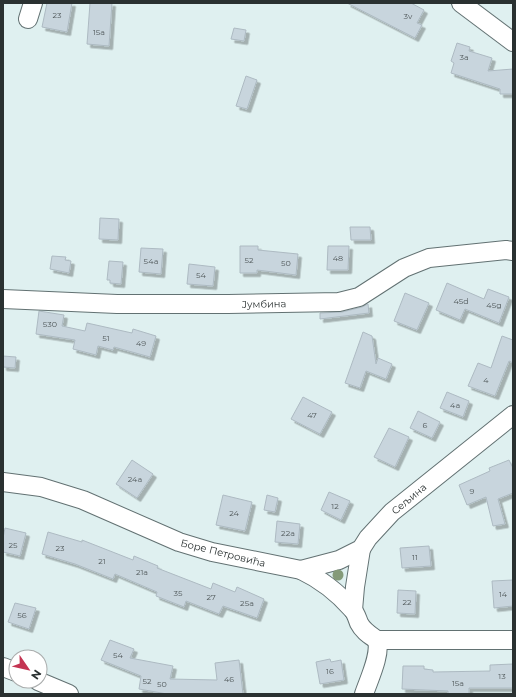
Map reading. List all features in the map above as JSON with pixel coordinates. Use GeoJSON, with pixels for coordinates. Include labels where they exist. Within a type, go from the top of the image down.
{"type":"FeatureCollection","features":[{"type":"Feature","properties":{"kind":"street"},"geometry":{"type":"LineString","coordinates":[[461,3],[513,42]]}},
{"type":"Feature","properties":{"kind":"street","name":"Јумбина"},"geometry":{"type":"LineString","coordinates":[[3,299],[117,304],[340,302],[359,297],[404,268],[429,258],[506,250],[513,251]]}},
{"type":"Feature","properties":{"kind":"street","name":"Сељина"},"geometry":{"type":"LineString","coordinates":[[301,570],[339,560],[361,549],[368,538],[392,512],[513,415]]}},
{"type":"Feature","properties":{"kind":"street","name":"Боре Петровића"},"geometry":{"type":"LineString","coordinates":[[3,482],[41,487],[83,500],[179,542],[212,552],[301,570],[314,576],[328,586],[353,610],[360,625],[367,633],[377,640]]}},
{"type":"Feature","properties":{"kind":"street"},"geometry":{"type":"LineString","coordinates":[[353,610],[361,549]]}},
{"type":"Feature","properties":{"kind":"street"},"geometry":{"type":"LineString","coordinates":[[364,694],[378,653],[379,646],[377,640],[513,640]]}},
{"type":"Feature","properties":{"kind":"street"},"geometry":{"type":"LineString","coordinates":[[48,685],[69,694]]}},
{"type":"Feature","properties":{"kind":"building"},"geometry":{"type":"Polygon","coordinates":[[[47,3],[72,3],[67,32],[42,27],[47,3]]]}},
{"type":"Feature","properties":{"kind":"building"},"geometry":{"type":"Polygon","coordinates":[[[90,3],[112,3],[109,46],[87,44],[90,3]]]}},
{"type":"Feature","properties":{"kind":"building"},"geometry":{"type":"Polygon","coordinates":[[[347,3],[411,3],[424,10],[417,23],[422,25],[415,38],[347,3]]]}},
{"type":"Feature","properties":{"kind":"building"},"geometry":{"type":"Polygon","coordinates":[[[234,28],[246,30],[244,41],[231,39],[234,28]]]}},
{"type":"Feature","properties":{"kind":"building"},"geometry":{"type":"Polygon","coordinates":[[[457,43],[470,47],[469,51],[492,58],[488,71],[513,69],[513,94],[500,94],[500,89],[451,73],[454,63],[451,61],[457,43]]]}},
{"type":"Feature","properties":{"kind":"building"},"geometry":{"type":"Polygon","coordinates":[[[246,76],[257,80],[247,109],[236,106],[246,76]]]}},
{"type":"Feature","properties":{"kind":"building"},"geometry":{"type":"Polygon","coordinates":[[[100,218],[119,219],[118,240],[99,239],[100,218]]]}},
{"type":"Feature","properties":{"kind":"building"},"geometry":{"type":"Polygon","coordinates":[[[350,227],[370,227],[371,240],[351,240],[350,227]]]}},
{"type":"Feature","properties":{"kind":"building"},"geometry":{"type":"Polygon","coordinates":[[[240,246],[258,246],[258,250],[298,254],[296,275],[257,270],[257,273],[240,273],[240,246]]]}},
{"type":"Feature","properties":{"kind":"building"},"geometry":{"type":"Polygon","coordinates":[[[328,246],[349,246],[348,270],[327,270],[328,246]]]}},
{"type":"Feature","properties":{"kind":"building"},"geometry":{"type":"Polygon","coordinates":[[[141,248],[163,249],[161,274],[139,272],[141,248]]]}},
{"type":"Feature","properties":{"kind":"building"},"geometry":{"type":"Polygon","coordinates":[[[52,256],[66,257],[65,260],[71,261],[69,273],[50,269],[52,256]]]}},
{"type":"Feature","properties":{"kind":"building"},"geometry":{"type":"Polygon","coordinates":[[[109,261],[123,262],[121,284],[110,283],[110,280],[107,280],[109,261]]]}},
{"type":"Feature","properties":{"kind":"building"},"geometry":{"type":"Polygon","coordinates":[[[189,264],[215,267],[213,286],[187,284],[189,264]]]}},
{"type":"Feature","properties":{"kind":"building"},"geometry":{"type":"Polygon","coordinates":[[[447,283],[484,299],[488,289],[509,297],[499,323],[465,309],[460,320],[436,310],[447,283]]]}},
{"type":"Feature","properties":{"kind":"building"},"geometry":{"type":"Polygon","coordinates":[[[405,293],[429,303],[417,330],[394,321],[405,293]]]}},
{"type":"Feature","properties":{"kind":"building"},"geometry":{"type":"Polygon","coordinates":[[[368,304],[369,313],[320,319],[320,313],[342,312],[368,304]]]}},
{"type":"Feature","properties":{"kind":"building"},"geometry":{"type":"Polygon","coordinates":[[[39,311],[64,315],[62,326],[85,331],[87,323],[132,333],[133,329],[156,336],[150,357],[114,347],[113,350],[98,346],[96,355],[73,349],[75,340],[36,334],[39,311]]]}},
{"type":"Feature","properties":{"kind":"building"},"geometry":{"type":"Polygon","coordinates":[[[363,332],[372,336],[376,364],[378,358],[392,364],[386,379],[366,371],[360,388],[345,383],[363,332]]]}},
{"type":"Feature","properties":{"kind":"building"},"geometry":{"type":"Polygon","coordinates":[[[502,336],[513,340],[513,363],[509,361],[495,396],[468,386],[478,363],[491,368],[502,336]]]}},
{"type":"Feature","properties":{"kind":"building"},"geometry":{"type":"Polygon","coordinates":[[[3,356],[16,357],[15,368],[3,367],[3,356]]]}},
{"type":"Feature","properties":{"kind":"building"},"geometry":{"type":"Polygon","coordinates":[[[447,392],[469,401],[463,417],[440,408],[447,392]]]}},
{"type":"Feature","properties":{"kind":"building"},"geometry":{"type":"Polygon","coordinates":[[[303,397],[332,412],[320,434],[291,419],[303,397]]]}},
{"type":"Feature","properties":{"kind":"building"},"geometry":{"type":"Polygon","coordinates":[[[418,411],[440,422],[432,438],[410,428],[418,411]]]}},
{"type":"Feature","properties":{"kind":"building"},"geometry":{"type":"Polygon","coordinates":[[[389,428],[409,437],[395,467],[374,457],[389,428]]]}},
{"type":"Feature","properties":{"kind":"building"},"geometry":{"type":"Polygon","coordinates":[[[132,460],[153,474],[137,498],[116,484],[132,460]]]}},
{"type":"Feature","properties":{"kind":"building"},"geometry":{"type":"Polygon","coordinates":[[[509,460],[513,468],[513,493],[498,499],[505,524],[493,526],[486,497],[467,505],[459,485],[490,471],[489,468],[509,460]]]}},
{"type":"Feature","properties":{"kind":"building"},"geometry":{"type":"Polygon","coordinates":[[[329,492],[350,501],[341,520],[321,510],[329,492]]]}},
{"type":"Feature","properties":{"kind":"building"},"geometry":{"type":"Polygon","coordinates":[[[223,495],[252,502],[245,531],[216,525],[223,495]]]}},
{"type":"Feature","properties":{"kind":"building"},"geometry":{"type":"Polygon","coordinates":[[[267,495],[278,498],[275,512],[264,510],[267,495]]]}},
{"type":"Feature","properties":{"kind":"building"},"geometry":{"type":"Polygon","coordinates":[[[277,521],[300,524],[298,544],[275,542],[277,521]]]}},
{"type":"Feature","properties":{"kind":"building"},"geometry":{"type":"Polygon","coordinates":[[[5,528],[26,533],[20,556],[3,552],[5,528]]]}},
{"type":"Feature","properties":{"kind":"building"},"geometry":{"type":"Polygon","coordinates":[[[48,532],[82,542],[82,540],[133,560],[134,556],[158,566],[157,568],[211,589],[213,583],[235,592],[237,587],[264,599],[257,618],[223,606],[219,614],[186,601],[184,607],[156,596],[157,592],[115,574],[113,579],[75,564],[42,554],[48,532]]]}},
{"type":"Feature","properties":{"kind":"building"},"geometry":{"type":"Polygon","coordinates":[[[429,546],[431,566],[402,568],[400,548],[429,546]]]}},
{"type":"Feature","properties":{"kind":"building"},"geometry":{"type":"Polygon","coordinates":[[[513,580],[513,606],[494,608],[492,581],[513,580]]]}},
{"type":"Feature","properties":{"kind":"building"},"geometry":{"type":"Polygon","coordinates":[[[398,590],[416,591],[415,614],[397,613],[398,590]]]}},
{"type":"Feature","properties":{"kind":"building"},"geometry":{"type":"Polygon","coordinates":[[[15,603],[36,608],[29,629],[8,622],[15,603]]]}},
{"type":"Feature","properties":{"kind":"building"},"geometry":{"type":"Polygon","coordinates":[[[110,640],[134,649],[130,658],[173,666],[170,679],[217,680],[215,663],[239,660],[243,694],[167,694],[139,689],[141,676],[101,660],[110,640]]]}},
{"type":"Feature","properties":{"kind":"building"},"geometry":{"type":"Polygon","coordinates":[[[330,659],[331,662],[341,660],[344,680],[320,684],[316,662],[330,659]]]}},
{"type":"Feature","properties":{"kind":"building"},"geometry":{"type":"Polygon","coordinates":[[[513,664],[513,688],[469,688],[469,694],[448,694],[448,691],[402,689],[403,666],[424,666],[424,669],[433,670],[433,672],[490,671],[490,665],[513,664]]]}}]}
